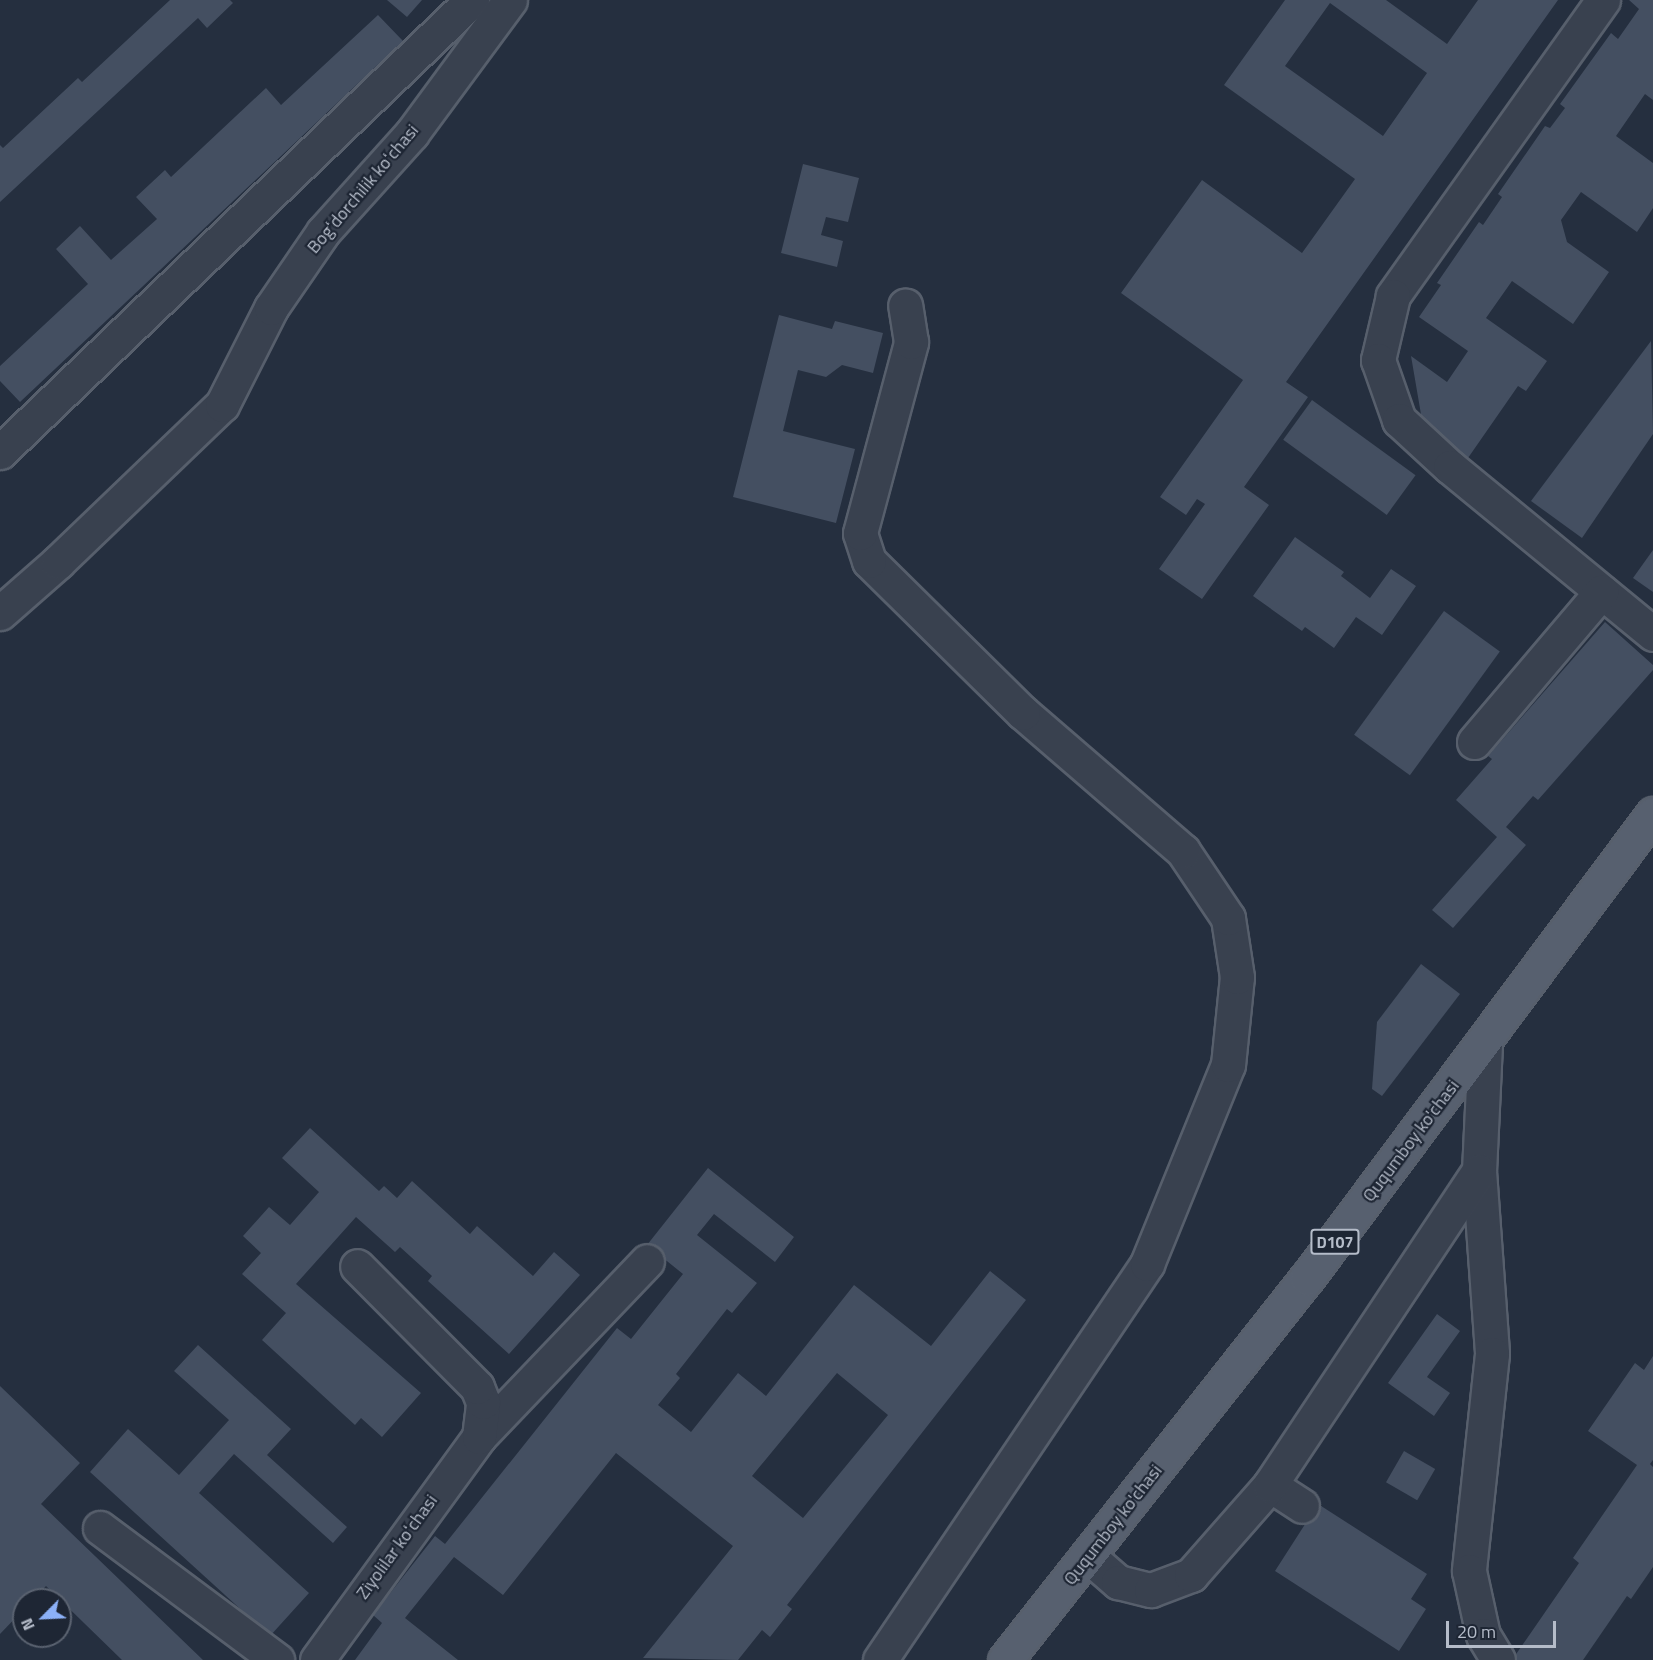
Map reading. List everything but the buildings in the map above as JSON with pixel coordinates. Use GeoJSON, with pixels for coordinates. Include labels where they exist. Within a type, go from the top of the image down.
{"type":"FeatureCollection","features":[{"type":"Feature","properties":{"kind":"main road","name":"Ququmboy ko'chasi"},"geometry":{"type":"LineString","coordinates":[[1005,1660],[1485,1044],[1653,814]]}},
{"type":"Feature","properties":{"kind":"street"},"geometry":{"type":"LineString","coordinates":[[4,442],[472,0]]}},
{"type":"Feature","properties":{"kind":"street","name":"Bogʻdorchilik koʻchasi"},"geometry":{"type":"LineString","coordinates":[[0,613],[58,562],[222,405],[271,308],[323,232],[412,133],[510,0]]}},
{"type":"Feature","properties":{"kind":"street"},"geometry":{"type":"LineString","coordinates":[[1604,0],[1393,296],[1378,360],[1399,420],[1653,634]]}},
{"type":"Feature","properties":{"kind":"street"},"geometry":{"type":"LineString","coordinates":[[880,1660],[1147,1264],[1228,1065],[1237,977],[1228,918],[1183,851],[1023,713],[869,561],[860,533],[911,342],[905,305]]}},
{"type":"Feature","properties":{"kind":"street"},"geometry":{"type":"LineString","coordinates":[[1474,742],[1601,592]]}},
{"type":"Feature","properties":{"kind":"street"},"geometry":{"type":"LineString","coordinates":[[1485,1044],[1479,1171],[1492,1354],[1469,1571],[1483,1635],[1498,1660]]}},
{"type":"Feature","properties":{"kind":"street"},"geometry":{"type":"LineString","coordinates":[[1088,1556],[1118,1582],[1151,1590],[1191,1575],[1270,1485],[1479,1171]]}},
{"type":"Feature","properties":{"kind":"street","name":"Ziyolilar koʻchasi"},"geometry":{"type":"LineString","coordinates":[[317,1660],[479,1437],[647,1260]]}},
{"type":"Feature","properties":{"kind":"street","name":"Ziyolilar koʻchasi"},"geometry":{"type":"LineString","coordinates":[[357,1266],[477,1387],[483,1402],[479,1437]]}},
{"type":"Feature","properties":{"kind":"street"},"geometry":{"type":"LineString","coordinates":[[1270,1485],[1302,1506]]}},
{"type":"Feature","properties":{"kind":"street"},"geometry":{"type":"LineString","coordinates":[[100,1527],[278,1660]]}}]}
